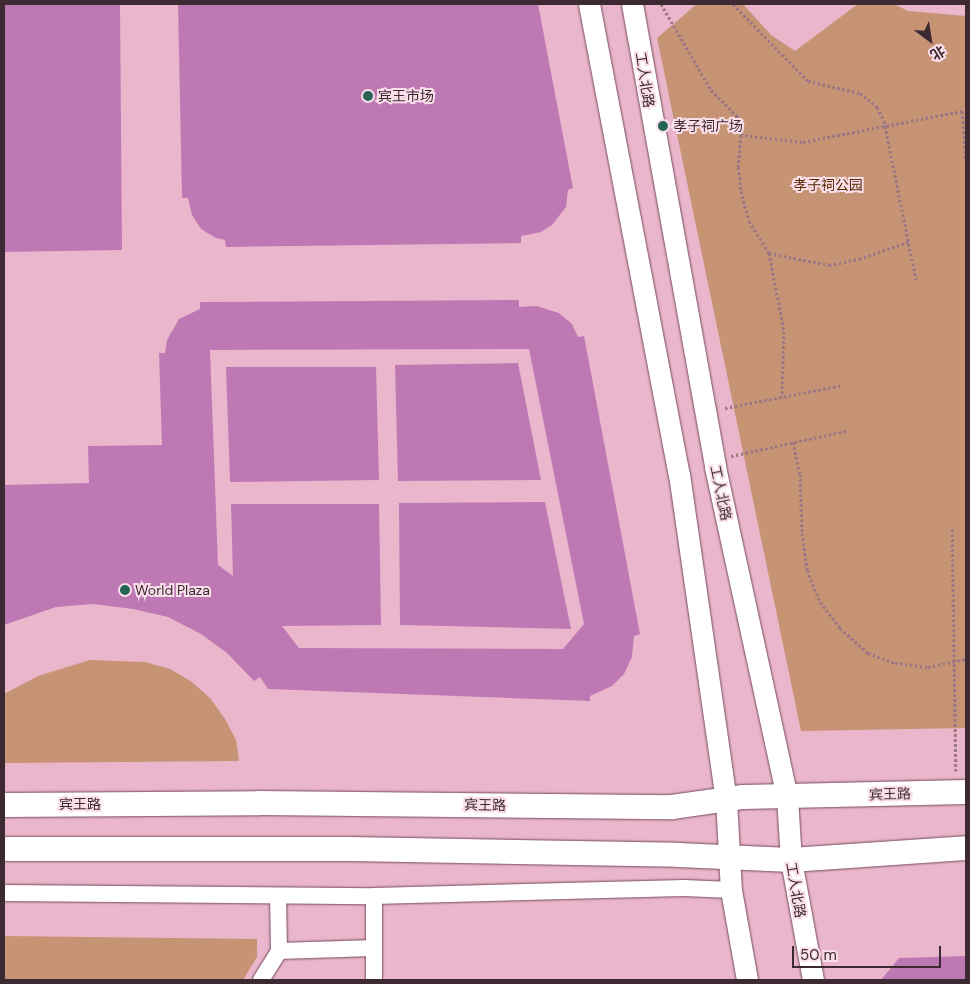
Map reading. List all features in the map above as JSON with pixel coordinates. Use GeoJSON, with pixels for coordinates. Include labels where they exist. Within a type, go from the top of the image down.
{"type":"FeatureCollection","features":[{"type":"Feature","properties":{"kind":"main road","name":"宾王路"},"geometry":{"type":"LineString","coordinates":[[4,805],[260,803],[672,807],[726,799],[961,792]]}},
{"type":"Feature","properties":{"kind":"main road"},"geometry":{"type":"LineString","coordinates":[[4,849],[350,849],[791,860],[966,848]]}},
{"type":"Feature","properties":{"kind":"street"},"geometry":{"type":"LineString","coordinates":[[588,4],[678,474],[726,799],[731,890],[747,980]]}},
{"type":"Feature","properties":{"kind":"street","name":"工人北路"},"geometry":{"type":"LineString","coordinates":[[632,4],[714,460],[787,797],[791,860],[813,980]]}},
{"type":"Feature","properties":{"kind":"street"},"geometry":{"type":"LineString","coordinates":[[4,892],[374,896],[684,888],[731,890]]}},
{"type":"Feature","properties":{"kind":"street"},"geometry":{"type":"LineString","coordinates":[[261,980],[279,952],[278,896]]}},
{"type":"Feature","properties":{"kind":"street"},"geometry":{"type":"LineString","coordinates":[[374,896],[374,980]]}},
{"type":"Feature","properties":{"kind":"street"},"geometry":{"type":"LineString","coordinates":[[279,952],[374,948]]}},
{"type":"Feature","properties":{"kind":"path"},"geometry":{"type":"LineString","coordinates":[[661,4],[711,90],[738,117],[740,135],[738,167],[741,191],[750,221],[769,253],[784,331],[782,397]]}},
{"type":"Feature","properties":{"kind":"path"},"geometry":{"type":"LineString","coordinates":[[733,4],[808,81],[860,93],[877,107],[885,126],[916,280]]}},
{"type":"Feature","properties":{"kind":"path"},"geometry":{"type":"LineString","coordinates":[[740,135],[803,142],[964,112],[966,161]]}},
{"type":"Feature","properties":{"kind":"path"},"geometry":{"type":"LineString","coordinates":[[769,253],[829,265],[859,260],[908,242]]}},
{"type":"Feature","properties":{"kind":"path"},"geometry":{"type":"LineString","coordinates":[[705,412],[842,385]]}},
{"type":"Feature","properties":{"kind":"path"},"geometry":{"type":"LineString","coordinates":[[714,460],[846,431]]}},
{"type":"Feature","properties":{"kind":"path"},"geometry":{"type":"LineString","coordinates":[[793,442],[800,474],[802,534],[807,570],[825,609],[840,628],[868,653],[895,663],[928,667],[966,658]]}},
{"type":"Feature","properties":{"kind":"path"},"geometry":{"type":"LineString","coordinates":[[952,529],[954,661],[961,792]]}},
{"type":"Feature","properties":{"kind":"green space","name":"孝子祠公园"},"geometry":{"type":"Polygon","coordinates":[[[697,4],[743,4],[771,35],[795,51],[858,4],[894,4],[908,11],[966,16],[966,728],[801,731],[657,38],[697,4]]]}},
{"type":"Feature","properties":{"kind":"green space"},"geometry":{"type":"Polygon","coordinates":[[[90,660],[145,662],[170,669],[192,682],[210,698],[225,719],[236,740],[239,761],[4,763],[4,694],[38,676],[90,660]]]}},
{"type":"Feature","properties":{"kind":"green space"},"geometry":{"type":"Polygon","coordinates":[[[4,936],[257,939],[257,957],[243,980],[4,980],[4,936]]]}},
{"type":"Feature","properties":{"kind":"building"},"geometry":{"type":"Polygon","coordinates":[[[4,4],[120,4],[122,250],[4,252],[4,4]]]}},
{"type":"Feature","properties":{"kind":"building","name":"宾王市场"},"geometry":{"type":"Polygon","coordinates":[[[178,4],[538,4],[573,188],[568,190],[566,207],[552,225],[541,232],[521,236],[521,243],[226,247],[225,240],[216,238],[201,229],[192,215],[188,198],[182,198],[178,4]]]}},
{"type":"Feature","properties":{"kind":"building"},"geometry":{"type":"Polygon","coordinates":[[[519,300],[519,307],[536,306],[559,313],[572,324],[578,337],[584,336],[640,634],[634,636],[632,657],[624,674],[612,686],[590,696],[590,701],[268,689],[260,677],[254,681],[227,653],[201,634],[168,617],[133,609],[93,604],[56,607],[4,625],[4,485],[89,483],[88,446],[162,445],[159,353],[165,353],[167,340],[179,319],[200,309],[200,302],[519,300]],[[529,349],[210,350],[218,565],[233,576],[231,504],[379,504],[381,625],[282,626],[299,648],[563,649],[584,624],[529,349]]]}},
{"type":"Feature","properties":{"kind":"building"},"geometry":{"type":"Polygon","coordinates":[[[518,363],[541,480],[398,481],[395,365],[518,363]]]}},
{"type":"Feature","properties":{"kind":"building"},"geometry":{"type":"Polygon","coordinates":[[[226,367],[376,367],[379,480],[230,482],[226,367]]]}},
{"type":"Feature","properties":{"kind":"building"},"geometry":{"type":"Polygon","coordinates":[[[545,502],[571,629],[400,625],[399,503],[545,502]]]}},
{"type":"Feature","properties":{"kind":"building"},"geometry":{"type":"Polygon","coordinates":[[[966,956],[966,980],[881,980],[899,958],[966,956]]]}},
{"type":"Feature","properties":{"kind":"place","name":"宾王市场"},"geometry":{"type":"Point","coordinates":[368,96]}},
{"type":"Feature","properties":{"kind":"place","name":"孝子祠广场"},"geometry":{"type":"Point","coordinates":[663,126]}},
{"type":"Feature","properties":{"kind":"place","name":"World Plaza"},"geometry":{"type":"Point","coordinates":[125,590]}}]}
